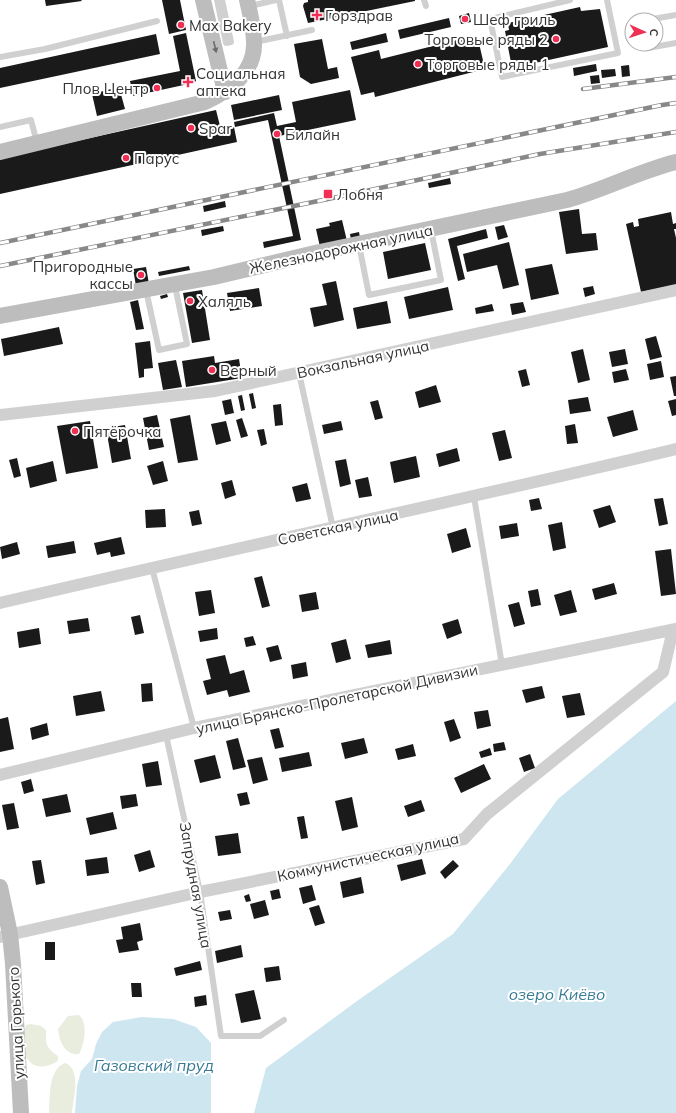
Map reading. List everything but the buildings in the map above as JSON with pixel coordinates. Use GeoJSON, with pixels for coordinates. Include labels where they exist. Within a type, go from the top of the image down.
{"type":"FeatureCollection","features":[{"type":"Feature","properties":{"kind":"street"},"geometry":{"type":"LineString","coordinates":[[203,0],[225,92]]}},
{"type":"Feature","properties":{"kind":"street"},"geometry":{"type":"LineString","coordinates":[[0,152],[206,102],[225,92],[244,73],[251,59],[254,42],[248,3]]}},
{"type":"Feature","properties":{"kind":"street","name":"Железнодорожная улица"},"geometry":{"type":"LineString","coordinates":[[0,316],[175,285],[431,230],[592,193],[655,168],[676,165]]}},
{"type":"Feature","properties":{"kind":"street","name":"Вокзальная улица"},"geometry":{"type":"LineString","coordinates":[[0,415],[215,391],[676,290]]}},
{"type":"Feature","properties":{"kind":"street","name":"Советская улица"},"geometry":{"type":"LineString","coordinates":[[0,603],[474,497],[676,449]]}},
{"type":"Feature","properties":{"kind":"street","name":"улица Брянско-Пролетарской Дивизии"},"geometry":{"type":"LineString","coordinates":[[0,775],[194,728],[675,630]]}},
{"type":"Feature","properties":{"kind":"street","name":"Коммунистическая улица"},"geometry":{"type":"LineString","coordinates":[[5,935],[200,892],[464,839],[487,814],[663,672],[675,630]]}},
{"type":"Feature","properties":{"kind":"street","name":"улица Горького"},"geometry":{"type":"LineString","coordinates":[[0,887],[17,1022],[21,1113]]}},
{"type":"Feature","properties":{"kind":"lane"},"geometry":{"type":"LineString","coordinates":[[217,0],[226,43],[231,42],[222,0]]}},
{"type":"Feature","properties":{"kind":"lane"},"geometry":{"type":"LineString","coordinates":[[248,3],[276,0]]}},
{"type":"Feature","properties":{"kind":"lane"},"geometry":{"type":"LineString","coordinates":[[279,0],[287,36]]}},
{"type":"Feature","properties":{"kind":"lane"},"geometry":{"type":"LineString","coordinates":[[570,0],[490,18],[502,77],[618,53],[607,0]]}},
{"type":"Feature","properties":{"kind":"lane"},"geometry":{"type":"LineString","coordinates":[[664,17],[676,15]]}},
{"type":"Feature","properties":{"kind":"lane"},"geometry":{"type":"LineString","coordinates":[[0,57],[45,48],[157,21]]}},
{"type":"Feature","properties":{"kind":"lane"},"geometry":{"type":"LineString","coordinates":[[254,42],[312,30]]}},
{"type":"Feature","properties":{"kind":"lane"},"geometry":{"type":"LineString","coordinates":[[664,45],[676,43]]}},
{"type":"Feature","properties":{"kind":"lane"},"geometry":{"type":"LineString","coordinates":[[0,127],[31,120],[37,143]]}},
{"type":"Feature","properties":{"kind":"lane"},"geometry":{"type":"LineString","coordinates":[[359,245],[369,295],[390,291],[441,280],[431,230]]}},
{"type":"Feature","properties":{"kind":"lane"},"geometry":{"type":"LineString","coordinates":[[146,290],[159,350],[187,344],[175,285]]}},
{"type":"Feature","properties":{"kind":"lane"},"geometry":{"type":"LineString","coordinates":[[299,373],[333,528]]}},
{"type":"Feature","properties":{"kind":"lane"},"geometry":{"type":"LineString","coordinates":[[474,497],[502,665]]}},
{"type":"Feature","properties":{"kind":"lane"},"geometry":{"type":"LineString","coordinates":[[152,568],[194,728]]}},
{"type":"Feature","properties":{"kind":"lane","name":"Запрудная улица"},"geometry":{"type":"LineString","coordinates":[[166,735],[200,892],[221,1036],[260,1036],[284,1020]]}},
{"type":"Feature","properties":{"kind":"shaded area"},"geometry":{"type":"Polygon","coordinates":[[[79,1015],[84,1023],[85,1033],[79,1054],[74,1054],[66,1050],[61,1043],[58,1029],[68,1016],[79,1015]]]}},
{"type":"Feature","properties":{"kind":"shaded area"},"geometry":{"type":"Polygon","coordinates":[[[31,1024],[41,1026],[46,1030],[48,1048],[58,1056],[58,1061],[48,1066],[39,1066],[32,1064],[27,1059],[24,1052],[24,1034],[26,1025],[31,1024]]]}},
{"type":"Feature","properties":{"kind":"shaded area"},"geometry":{"type":"Polygon","coordinates":[[[65,1063],[70,1066],[75,1078],[75,1093],[72,1113],[49,1113],[51,1085],[55,1071],[59,1066],[65,1063]]]}},
{"type":"Feature","properties":{"kind":"water","name":"озеро Киёво"},"geometry":{"type":"Polygon","coordinates":[[[676,701],[676,1113],[254,1113],[266,1068],[357,1001],[453,934],[510,864],[558,799],[676,701]]]}},
{"type":"Feature","properties":{"kind":"water","name":"Газовский пруд"},"geometry":{"type":"Polygon","coordinates":[[[142,1017],[173,1019],[196,1027],[211,1043],[211,1113],[75,1113],[77,1086],[81,1071],[92,1059],[96,1044],[102,1032],[113,1022],[142,1017]]]}},
{"type":"Feature","properties":{"kind":"railway"},"geometry":{"type":"LineString","coordinates":[[583,89],[676,77]]}},
{"type":"Feature","properties":{"kind":"railway"},"geometry":{"type":"LineString","coordinates":[[0,243],[676,103]]}},
{"type":"Feature","properties":{"kind":"railway"},"geometry":{"type":"LineString","coordinates":[[0,266],[540,154],[676,132]]}},
{"type":"Feature","properties":{"kind":"place","name":"Горздрав"},"geometry":{"type":"Point","coordinates":[317,15]}},
{"type":"Feature","properties":{"kind":"place","name":"Шеф гриль"},"geometry":{"type":"Point","coordinates":[465,19]}},
{"type":"Feature","properties":{"kind":"place","name":"Max Bakery"},"geometry":{"type":"Point","coordinates":[181,25]}},
{"type":"Feature","properties":{"kind":"place","name":"Торговые ряды 2"},"geometry":{"type":"Point","coordinates":[556,39]}},
{"type":"Feature","properties":{"kind":"place","name":"Торговые ряды 1"},"geometry":{"type":"Point","coordinates":[418,64]}},
{"type":"Feature","properties":{"kind":"place","name":"Социальная аптека"},"geometry":{"type":"Point","coordinates":[188,82]}},
{"type":"Feature","properties":{"kind":"place","name":"Плов Центр"},"geometry":{"type":"Point","coordinates":[157,88]}},
{"type":"Feature","properties":{"kind":"place","name":"Spar"},"geometry":{"type":"Point","coordinates":[191,128]}},
{"type":"Feature","properties":{"kind":"place","name":"Билайн"},"geometry":{"type":"Point","coordinates":[277,134]}},
{"type":"Feature","properties":{"kind":"place","name":"Парус"},"geometry":{"type":"Point","coordinates":[126,158]}},
{"type":"Feature","properties":{"kind":"place","name":"Лобня"},"geometry":{"type":"Point","coordinates":[328,194]}},
{"type":"Feature","properties":{"kind":"place","name":"Пригородные кассы"},"geometry":{"type":"Point","coordinates":[141,275]}},
{"type":"Feature","properties":{"kind":"place","name":"Халяль"},"geometry":{"type":"Point","coordinates":[190,301]}},
{"type":"Feature","properties":{"kind":"place","name":"Верный"},"geometry":{"type":"Point","coordinates":[212,370]}},
{"type":"Feature","properties":{"kind":"place","name":"Пятёрочка"},"geometry":{"type":"Point","coordinates":[75,431]}}]}
